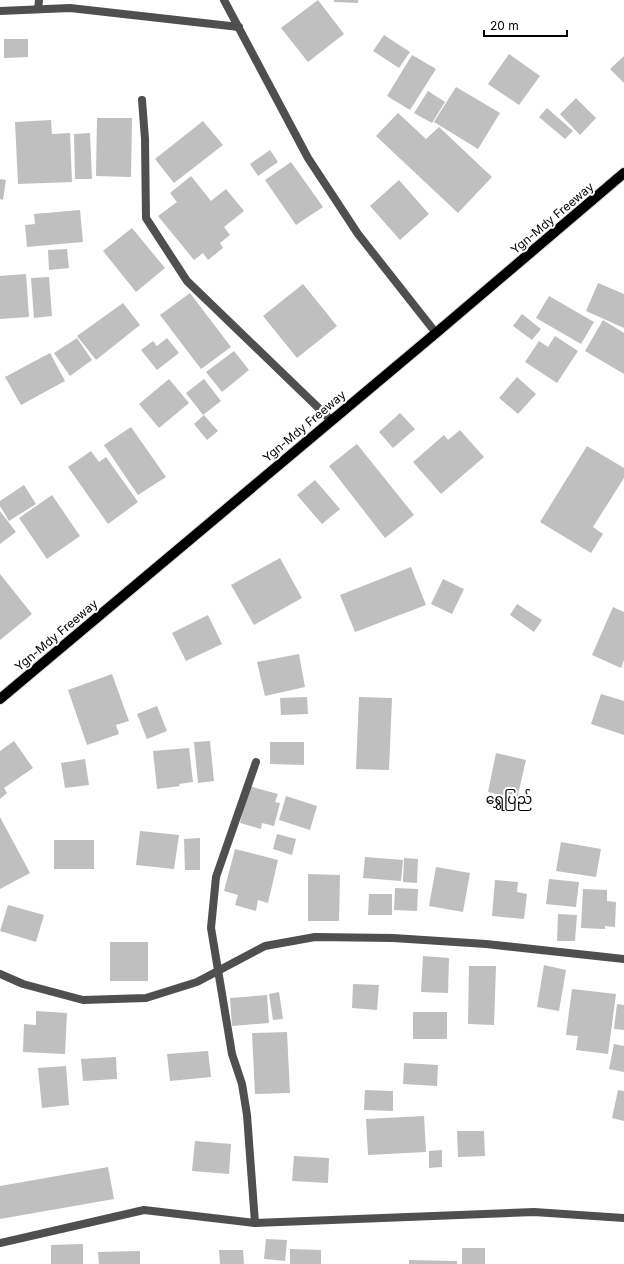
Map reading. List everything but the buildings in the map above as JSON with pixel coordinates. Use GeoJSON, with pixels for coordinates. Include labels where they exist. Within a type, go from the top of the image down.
{"type":"FeatureCollection","features":[{"type":"Feature","properties":{"kind":"main road","name":"Ygn-Mdy Freeway"},"geometry":{"type":"LineString","coordinates":[[0,699],[624,173]]}},
{"type":"Feature","properties":{"kind":"street"},"geometry":{"type":"LineString","coordinates":[[38,9],[39,0]]}},
{"type":"Feature","properties":{"kind":"street"},"geometry":{"type":"LineString","coordinates":[[224,0],[308,158],[358,234],[436,333]]}},
{"type":"Feature","properties":{"kind":"street"},"geometry":{"type":"LineString","coordinates":[[0,11],[70,8],[239,27]]}},
{"type":"Feature","properties":{"kind":"street"},"geometry":{"type":"LineString","coordinates":[[142,100],[145,139],[146,218],[187,281],[331,420]]}},
{"type":"Feature","properties":{"kind":"street"},"geometry":{"type":"LineString","coordinates":[[255,1223],[247,1116],[242,1084],[232,1054],[211,928],[216,878],[256,762]]}},
{"type":"Feature","properties":{"kind":"street"},"geometry":{"type":"LineString","coordinates":[[0,974],[23,984],[82,1000],[146,998],[197,982],[266,946],[315,936],[392,938],[486,944],[624,959]]}},
{"type":"Feature","properties":{"kind":"street"},"geometry":{"type":"LineString","coordinates":[[0,1243],[144,1210],[255,1223],[534,1212],[624,1218]]}},
{"type":"Feature","properties":{"kind":"district","name":"ရွှေပြည်"},"geometry":{"type":"Point","coordinates":[509,798]}}]}
